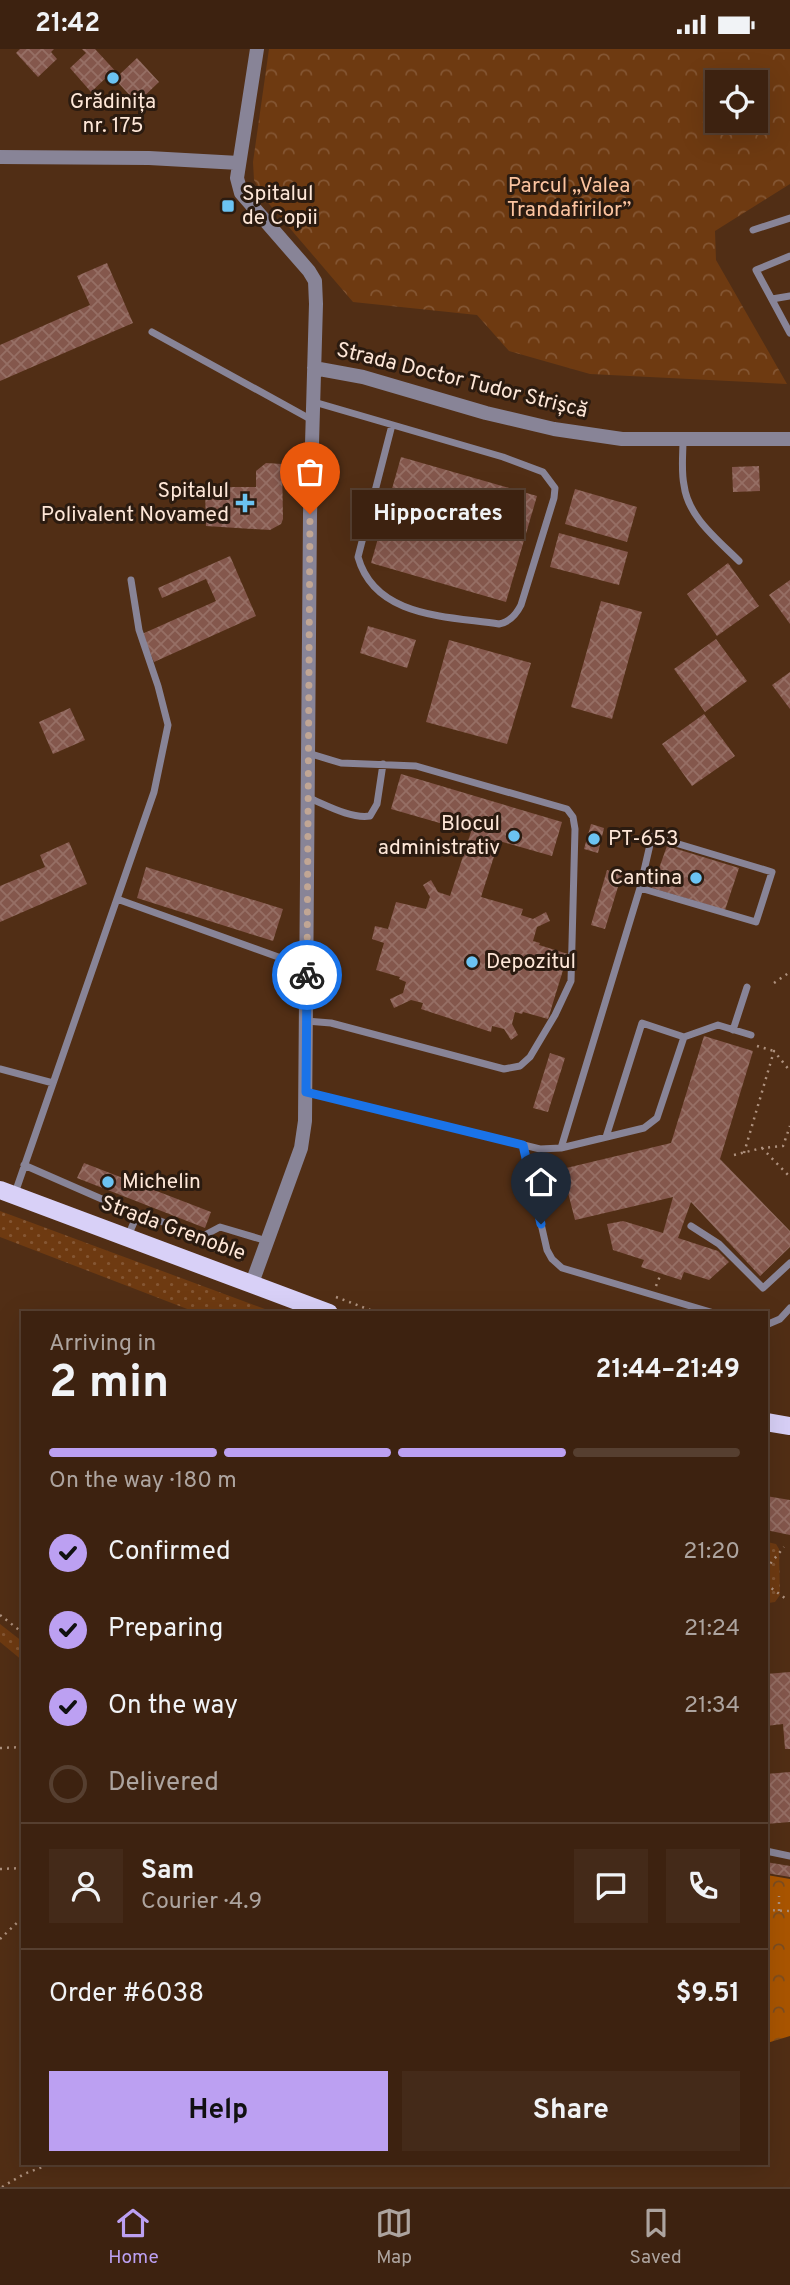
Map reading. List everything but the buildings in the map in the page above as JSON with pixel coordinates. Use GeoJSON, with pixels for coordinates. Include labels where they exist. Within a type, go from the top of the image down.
{"type":"FeatureCollection","features":[{"type":"Feature","properties":{"kind":"main road","name":"Strada Grenoble"},"geometry":{"type":"LineString","coordinates":[[7,1193],[324,1311]]}},
{"type":"Feature","properties":{"kind":"main road"},"geometry":{"type":"LineString","coordinates":[[768,1422],[790,1426]]}},
{"type":"Feature","properties":{"kind":"street","name":"Strada Doctor Tudor Strișcă"},"geometry":{"type":"LineString","coordinates":[[257,49],[237,179],[240,193],[315,281],[314,368],[363,377],[486,413],[554,429],[622,439],[790,439]]}},
{"type":"Feature","properties":{"kind":"street"},"geometry":{"type":"LineString","coordinates":[[0,156],[149,158],[239,163]]}},
{"type":"Feature","properties":{"kind":"street"},"geometry":{"type":"LineString","coordinates":[[252,1283],[301,1147],[305,1121],[314,368]]}},
{"type":"Feature","properties":{"kind":"lane"},"geometry":{"type":"LineString","coordinates":[[753,230],[790,218]]}},
{"type":"Feature","properties":{"kind":"lane"},"geometry":{"type":"LineString","coordinates":[[790,256],[756,270],[790,333]]}},
{"type":"Feature","properties":{"kind":"lane"},"geometry":{"type":"LineString","coordinates":[[772,299],[790,296]]}},
{"type":"Feature","properties":{"kind":"lane"},"geometry":{"type":"LineString","coordinates":[[152,332],[313,421]]}},
{"type":"Feature","properties":{"kind":"lane"},"geometry":{"type":"LineString","coordinates":[[313,402],[503,457],[543,472],[550,478],[555,488],[554,498],[521,605],[506,623],[417,612],[403,607],[390,601],[370,583],[362,571],[359,557],[392,425]]}},
{"type":"Feature","properties":{"kind":"lane"},"geometry":{"type":"LineString","coordinates":[[683,440],[683,484],[686,495],[702,525],[739,561]]}},
{"type":"Feature","properties":{"kind":"lane"},"geometry":{"type":"LineString","coordinates":[[7,1193],[24,1165],[53,1083],[155,792],[169,732],[164,707],[139,630],[131,580]]}},
{"type":"Feature","properties":{"kind":"lane"},"geometry":{"type":"LineString","coordinates":[[306,1021],[331,1023],[510,1068],[520,1066],[530,1057],[555,1015],[570,981],[575,829],[575,822],[567,809],[416,766],[341,762],[308,753]]}},
{"type":"Feature","properties":{"kind":"lane"},"geometry":{"type":"LineString","coordinates":[[308,798],[364,817],[370,816],[377,804],[383,764]]}},
{"type":"Feature","properties":{"kind":"lane"},"geometry":{"type":"LineString","coordinates":[[561,1148],[640,888],[652,836],[772,871],[756,922],[640,888]]}},
{"type":"Feature","properties":{"kind":"lane"},"geometry":{"type":"LineString","coordinates":[[117,899],[307,967]]}},
{"type":"Feature","properties":{"kind":"lane"},"geometry":{"type":"LineString","coordinates":[[733,1030],[747,987]]}},
{"type":"Feature","properties":{"kind":"lane"},"geometry":{"type":"LineString","coordinates":[[606,1137],[642,1023],[684,1037],[718,1025],[751,1035]]}},
{"type":"Feature","properties":{"kind":"lane"},"geometry":{"type":"LineString","coordinates":[[306,1092],[540,1149],[561,1148],[644,1128],[657,1118],[684,1037]]}},
{"type":"Feature","properties":{"kind":"lane"},"geometry":{"type":"LineString","coordinates":[[0,1069],[53,1083]]}},
{"type":"Feature","properties":{"kind":"lane"},"geometry":{"type":"LineString","coordinates":[[523,1145],[547,1250],[557,1264],[562,1268],[707,1311]]}},
{"type":"Feature","properties":{"kind":"lane"},"geometry":{"type":"LineString","coordinates":[[24,1165],[138,1213],[203,1236],[220,1227],[267,1241]]}},
{"type":"Feature","properties":{"kind":"lane"},"geometry":{"type":"LineString","coordinates":[[128,1237],[138,1213]]}},
{"type":"Feature","properties":{"kind":"lane"},"geometry":{"type":"LineString","coordinates":[[691,1226],[719,1244],[763,1288],[790,1263]]}},
{"type":"Feature","properties":{"kind":"lane"},"geometry":{"type":"LineString","coordinates":[[768,1324],[780,1319],[790,1308]]}},
{"type":"Feature","properties":{"kind":"lane"},"geometry":{"type":"LineString","coordinates":[[768,1851],[790,1856]]}},
{"type":"Feature","properties":{"kind":"path"},"geometry":{"type":"LineString","coordinates":[[774,983],[790,972]]}},
{"type":"Feature","properties":{"kind":"path"},"geometry":{"type":"LineString","coordinates":[[744,1153],[774,1051],[790,1071]]}},
{"type":"Feature","properties":{"kind":"path"},"geometry":{"type":"LineString","coordinates":[[782,1061],[790,1061]]}},
{"type":"Feature","properties":{"kind":"path"},"geometry":{"type":"LineString","coordinates":[[734,1155],[783,1146],[790,1126]]}},
{"type":"Feature","properties":{"kind":"path"},"geometry":{"type":"LineString","coordinates":[[762,1148],[790,1177]]}},
{"type":"Feature","properties":{"kind":"path"},"geometry":{"type":"LineString","coordinates":[[328,1294],[373,1311]]}},
{"type":"Feature","properties":{"kind":"path"},"geometry":{"type":"LineString","coordinates":[[768,1567],[784,1547]]}},
{"type":"Feature","properties":{"kind":"path"},"geometry":{"type":"LineString","coordinates":[[768,1586],[786,1599]]}},
{"type":"Feature","properties":{"kind":"path"},"geometry":{"type":"LineString","coordinates":[[0,1615],[21,1631]]}},
{"type":"Feature","properties":{"kind":"path"},"geometry":{"type":"LineString","coordinates":[[0,1748],[21,1747]]}},
{"type":"Feature","properties":{"kind":"path"},"geometry":{"type":"LineString","coordinates":[[0,1869],[21,1868]]}},
{"type":"Feature","properties":{"kind":"path"},"geometry":{"type":"LineString","coordinates":[[779,1896],[779,1911]]}},
{"type":"Feature","properties":{"kind":"path"},"geometry":{"type":"LineString","coordinates":[[768,1910],[790,1911]]}},
{"type":"Feature","properties":{"kind":"path"},"geometry":{"type":"LineString","coordinates":[[0,1939],[21,1919]]}},
{"type":"Feature","properties":{"kind":"path"},"geometry":{"type":"LineString","coordinates":[[2,2187],[24,2174],[48,2165]]}},
{"type":"Feature","properties":{"kind":"green space","name":"Parcul „Valea Trandafirilor”"},"geometry":{"type":"Polygon","coordinates":[[[269,49],[790,49],[790,184],[715,231],[716,260],[787,384],[590,374],[509,351],[477,315],[353,302],[264,198],[254,180],[253,162],[269,49]]]}},
{"type":"Feature","properties":{"kind":"green space"},"geometry":{"type":"Polygon","coordinates":[[[0,1211],[270,1311],[192,1311],[0,1237],[0,1211]]]}},
{"type":"Feature","properties":{"kind":"green space"},"geometry":{"type":"Polygon","coordinates":[[[768,1542],[776,1544],[779,1549],[780,1595],[775,1602],[768,1603],[768,1542]]]}},
{"type":"Feature","properties":{"kind":"green space"},"geometry":{"type":"Polygon","coordinates":[[[0,1624],[21,1640],[21,1659],[0,1642],[0,1624]]]}},
{"type":"Feature","properties":{"kind":"green space"},"geometry":{"type":"Polygon","coordinates":[[[768,1875],[790,1879],[790,2036],[768,2043],[768,1875]]]}},
{"type":"Feature","properties":{"kind":"way so far"},"geometry":{"type":"LineString","coordinates":[[307,975],[310,514]]}},
{"type":"Feature","properties":{"kind":"place","name":"Grădinița nr. 175"},"geometry":{"type":"Point","coordinates":[113,78]}},
{"type":"Feature","properties":{"kind":"place","name":"Spitalul de Copii"},"geometry":{"type":"Point","coordinates":[228,206]}},
{"type":"Feature","properties":{"kind":"place","name":"Spitalul Polivalent Novamed"},"geometry":{"type":"Point","coordinates":[245,503]}},
{"type":"Feature","properties":{"kind":"place","name":"Hippocrates"},"geometry":{"type":"Point","coordinates":[310,514]}},
{"type":"Feature","properties":{"kind":"place","name":"Blocul administrativ"},"geometry":{"type":"Point","coordinates":[514,836]}},
{"type":"Feature","properties":{"kind":"place","name":"PT-653"},"geometry":{"type":"Point","coordinates":[594,839]}},
{"type":"Feature","properties":{"kind":"place","name":"Cantina"},"geometry":{"type":"Point","coordinates":[696,878]}},
{"type":"Feature","properties":{"kind":"place","name":"Depozitul"},"geometry":{"type":"Point","coordinates":[472,962]}},
{"type":"Feature","properties":{"kind":"place","name":"Michelin"},"geometry":{"type":"Point","coordinates":[108,1182]}},
{"type":"Feature","properties":{"kind":"route"},"geometry":{"type":"LineString","coordinates":[[307,975],[306,1092],[523,1145],[541,1224]]}}]}
